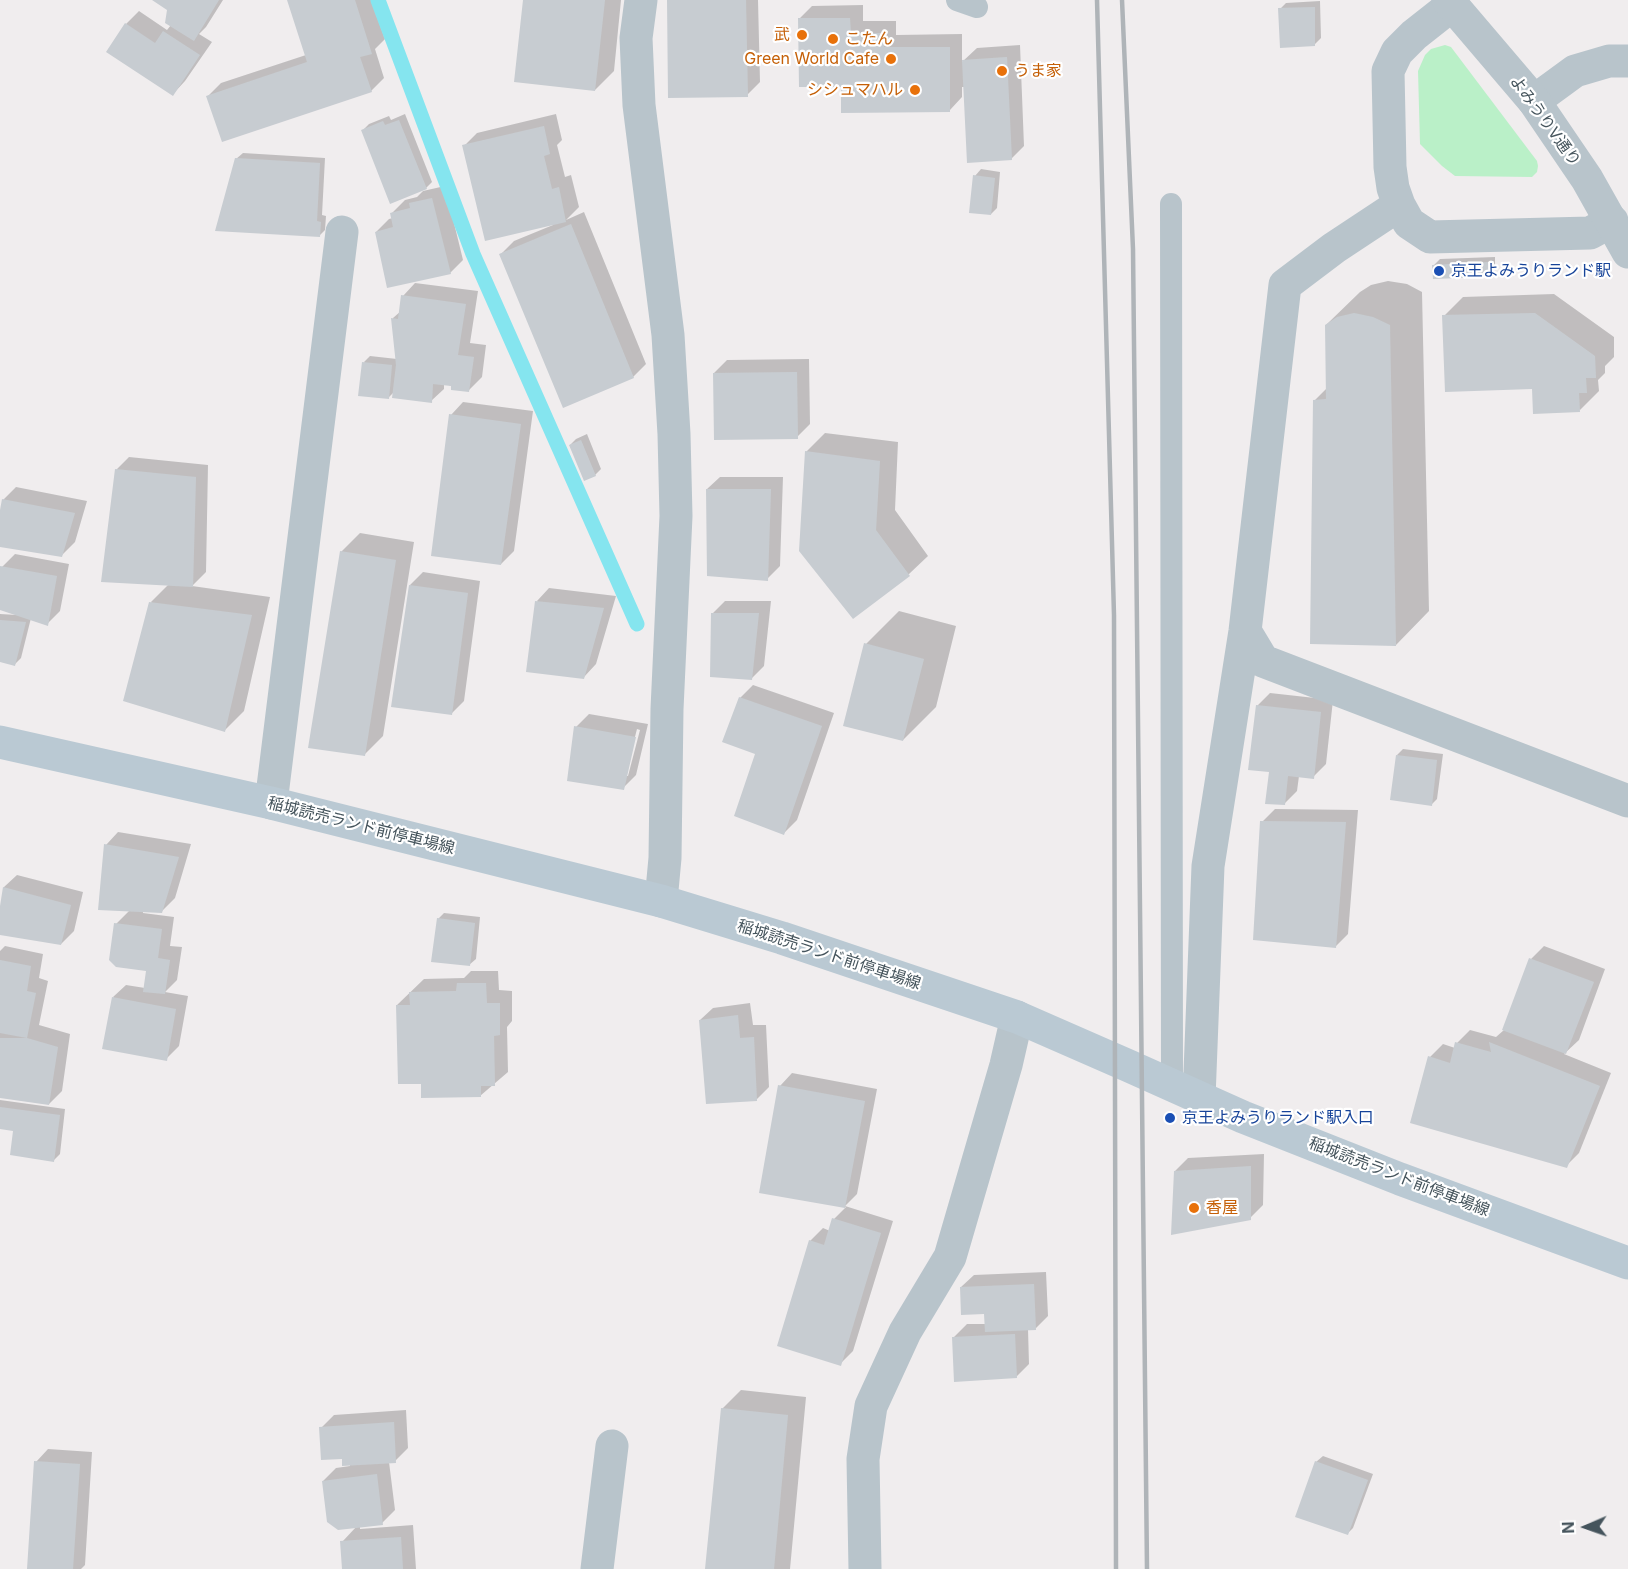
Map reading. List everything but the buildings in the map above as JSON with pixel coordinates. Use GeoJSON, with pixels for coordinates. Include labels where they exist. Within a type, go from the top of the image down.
{"type":"FeatureCollection","features":[{"type":"Feature","properties":{"kind":"main road","name":"稲城読売ランド前停車場線"},"geometry":{"type":"LineString","coordinates":[[0,742],[271,803],[661,901],[782,938],[1017,1017],[1243,1117],[1400,1179],[1628,1263]]}},
{"type":"Feature","properties":{"kind":"street"},"geometry":{"type":"LineString","coordinates":[[641,0],[636,38],[639,105],[668,334],[676,516],[667,709],[665,858],[661,901]]}},
{"type":"Feature","properties":{"kind":"street"},"geometry":{"type":"LineString","coordinates":[[1450,2],[1397,52],[1388,71],[1390,167],[1393,188],[1409,223],[1430,237],[1590,234],[1612,221]]}},
{"type":"Feature","properties":{"kind":"street","name":"よみうりV通り"},"geometry":{"type":"LineString","coordinates":[[1450,2],[1534,101],[1587,179],[1628,252]]}},
{"type":"Feature","properties":{"kind":"street"},"geometry":{"type":"LineString","coordinates":[[1534,101],[1575,70],[1609,61],[1628,61]]}},
{"type":"Feature","properties":{"kind":"street"},"geometry":{"type":"LineString","coordinates":[[1185,1092],[1208,866],[1245,631],[1285,285],[1334,248],[1399,205]]}},
{"type":"Feature","properties":{"kind":"street"},"geometry":{"type":"LineString","coordinates":[[271,803],[342,232]]}},
{"type":"Feature","properties":{"kind":"street"},"geometry":{"type":"LineString","coordinates":[[1245,631],[1263,661],[1628,801]]}},
{"type":"Feature","properties":{"kind":"street"},"geometry":{"type":"LineString","coordinates":[[865,1569],[863,1459],[871,1406],[905,1332],[950,1257],[1006,1065],[1017,1017]]}},
{"type":"Feature","properties":{"kind":"street"},"geometry":{"type":"LineString","coordinates":[[597,1569],[612,1446]]}},
{"type":"Feature","properties":{"kind":"lane"},"geometry":{"type":"LineString","coordinates":[[1171,204],[1185,1092]]}},
{"type":"Feature","properties":{"kind":"green space"},"geometry":{"type":"Polygon","coordinates":[[[1445,45],[1451,47],[1537,161],[1537,172],[1532,177],[1455,176],[1420,144],[1418,71],[1425,55],[1431,49],[1445,45]]]}},
{"type":"Feature","properties":{"kind":"waterway"},"geometry":{"type":"LineString","coordinates":[[378,0],[473,254],[637,624]]}},
{"type":"Feature","properties":{"kind":"railway"},"geometry":{"type":"LineString","coordinates":[[1097,0],[1114,615],[1116,1569]]}},
{"type":"Feature","properties":{"kind":"railway"},"geometry":{"type":"LineString","coordinates":[[1122,0],[1133,249],[1147,1569]]}},
{"type":"Feature","properties":{"kind":"place","name":"武"},"geometry":{"type":"Point","coordinates":[802,35]}},
{"type":"Feature","properties":{"kind":"place","name":"こたん"},"geometry":{"type":"Point","coordinates":[833,39]}},
{"type":"Feature","properties":{"kind":"place","name":"Green World Cafe"},"geometry":{"type":"Point","coordinates":[891,59]}},
{"type":"Feature","properties":{"kind":"place","name":"うま家"},"geometry":{"type":"Point","coordinates":[1002,71]}},
{"type":"Feature","properties":{"kind":"place","name":"シシュマハル"},"geometry":{"type":"Point","coordinates":[915,90]}},
{"type":"Feature","properties":{"kind":"place","name":"京王よみうりランド駅"},"geometry":{"type":"Point","coordinates":[1439,271]}},
{"type":"Feature","properties":{"kind":"place","name":"京王よみうりランド駅入口"},"geometry":{"type":"Point","coordinates":[1170,1118]}},
{"type":"Feature","properties":{"kind":"place","name":"香屋"},"geometry":{"type":"Point","coordinates":[1194,1208]}}]}
